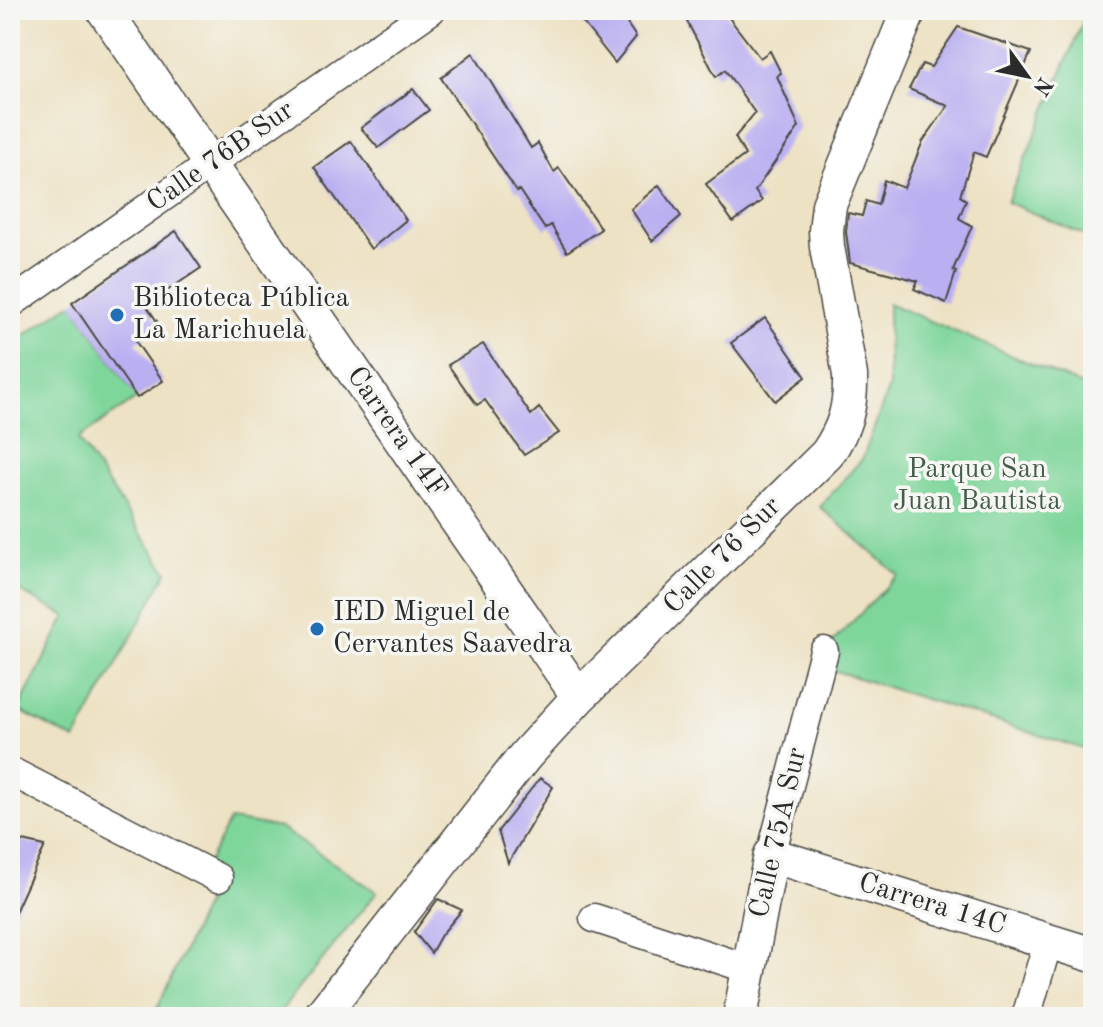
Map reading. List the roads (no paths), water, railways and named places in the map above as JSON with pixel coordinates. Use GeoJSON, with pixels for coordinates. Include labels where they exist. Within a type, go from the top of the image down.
{"type":"FeatureCollection","features":[{"type":"Feature","properties":{"kind":"street","name":"Carrera 14F"},"geometry":{"type":"LineString","coordinates":[[104,10],[579,697]]}},
{"type":"Feature","properties":{"kind":"street","name":"Calle 76B Sur"},"geometry":{"type":"LineString","coordinates":[[10,304],[431,10]]}},
{"type":"Feature","properties":{"kind":"street","name":"Calle 76 Sur"},"geometry":{"type":"LineString","coordinates":[[320,1017],[525,756],[579,697],[827,454],[841,433],[848,408],[850,375],[827,247],[829,205],[909,10]]}},
{"type":"Feature","properties":{"kind":"street","name":"Calle 75A Sur"},"geometry":{"type":"LineString","coordinates":[[740,1017],[771,855],[824,651]]}},
{"type":"Feature","properties":{"kind":"street"},"geometry":{"type":"LineString","coordinates":[[10,771],[218,878]]}},
{"type":"Feature","properties":{"kind":"street","name":"Carrera 14C"},"geometry":{"type":"LineString","coordinates":[[771,855],[1093,955]]}},
{"type":"Feature","properties":{"kind":"street"},"geometry":{"type":"LineString","coordinates":[[594,918],[749,969]]}},
{"type":"Feature","properties":{"kind":"street"},"geometry":{"type":"LineString","coordinates":[[1026,1017],[1048,942]]}},
{"type":"Feature","properties":{"kind":"place","name":"Biblioteca Pública La Marichuela"},"geometry":{"type":"Point","coordinates":[117,315]}},
{"type":"Feature","properties":{"kind":"place","name":"IED Miguel de Cervantes Saavedra"},"geometry":{"type":"Point","coordinates":[317,629]}},
{"type":"Feature","properties":{"kind":"park label","name":"Parque San Juan Bautista"},"geometry":{"type":"Point","coordinates":[977,486]}}]}
